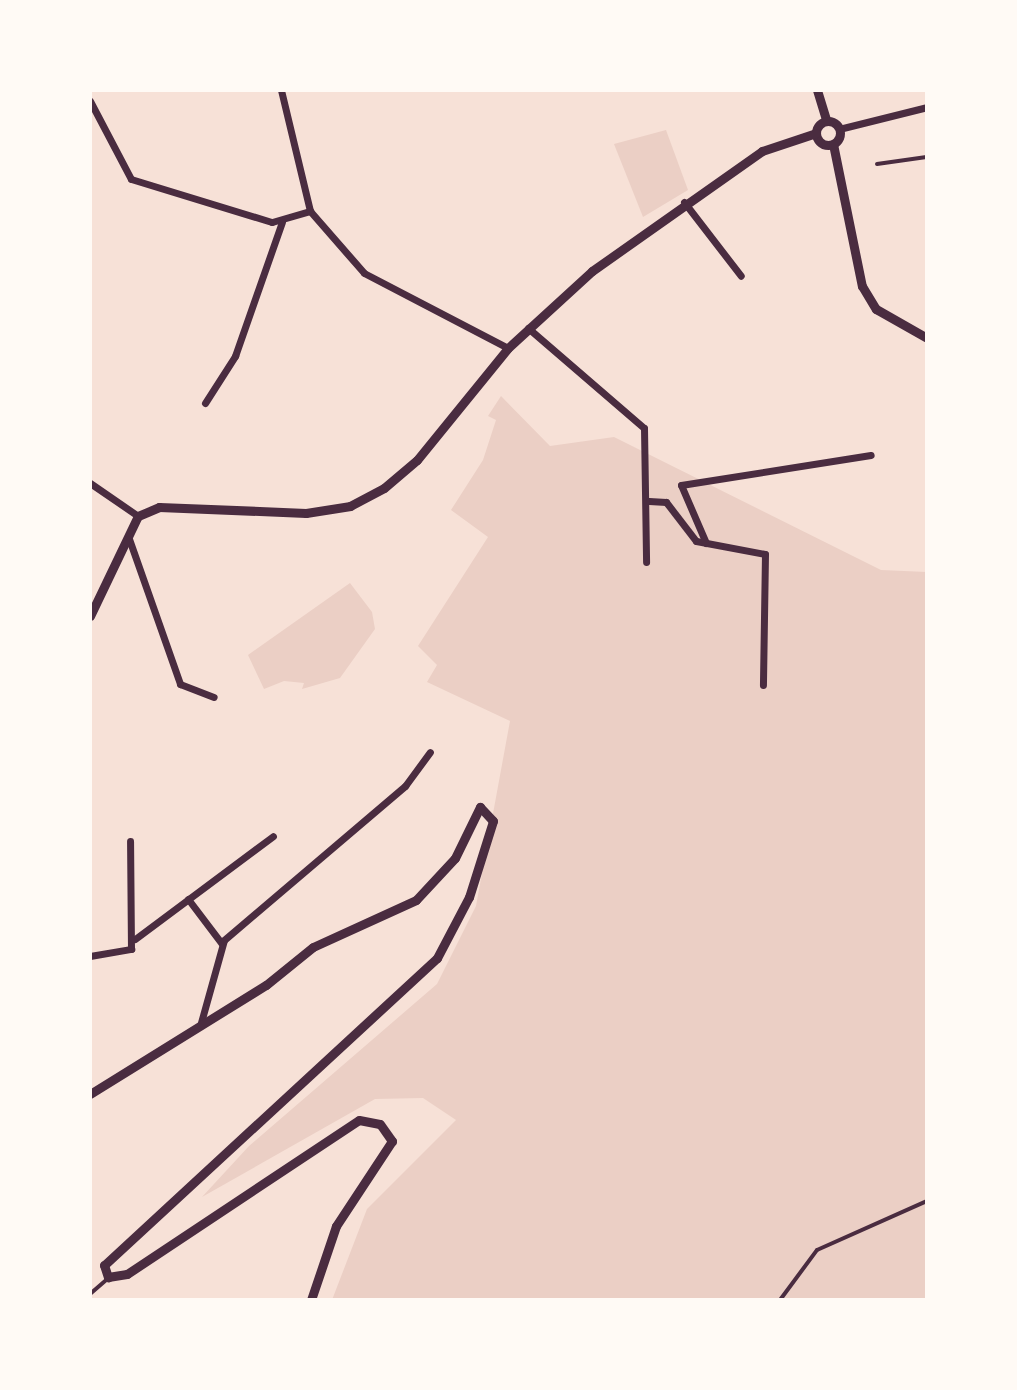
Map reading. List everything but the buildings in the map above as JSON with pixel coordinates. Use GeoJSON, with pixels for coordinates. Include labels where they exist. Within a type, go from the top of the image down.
{"type":"FeatureCollection","features":[{"type":"Feature","properties":{"kind":"street"},"geometry":{"type":"LineString","coordinates":[[281,90],[310,211],[379,286],[508,348]]}},
{"type":"Feature","properties":{"kind":"street"},"geometry":{"type":"LineString","coordinates":[[817,90],[826,120],[839,129],[927,107]]}},
{"type":"Feature","properties":{"kind":"street"},"geometry":{"type":"LineString","coordinates":[[90,101],[131,179],[282,222],[310,211]]}},
{"type":"Feature","properties":{"kind":"street"},"geometry":{"type":"LineString","coordinates":[[90,616],[127,533],[138,516],[159,507],[306,513],[350,506],[417,460],[508,348],[528,328],[684,202],[762,151],[816,133],[826,120]]}},
{"type":"Feature","properties":{"kind":"street"},"geometry":{"type":"LineString","coordinates":[[839,129],[833,144],[862,286],[876,309],[927,338]]}},
{"type":"Feature","properties":{"kind":"street"},"geometry":{"type":"LineString","coordinates":[[816,133],[833,144]]}},
{"type":"Feature","properties":{"kind":"street"},"geometry":{"type":"LineString","coordinates":[[684,202],[741,276]]}},
{"type":"Feature","properties":{"kind":"street"},"geometry":{"type":"LineString","coordinates":[[205,403],[235,356],[282,222]]}},
{"type":"Feature","properties":{"kind":"street"},"geometry":{"type":"LineString","coordinates":[[528,328],[644,428],[649,501],[646,562]]}},
{"type":"Feature","properties":{"kind":"street"},"geometry":{"type":"LineString","coordinates":[[706,543],[681,485],[871,455]]}},
{"type":"Feature","properties":{"kind":"street"},"geometry":{"type":"LineString","coordinates":[[90,483],[138,516]]}},
{"type":"Feature","properties":{"kind":"street"},"geometry":{"type":"LineString","coordinates":[[649,501],[666,502],[706,543],[757,551],[769,561],[763,685]]}},
{"type":"Feature","properties":{"kind":"street"},"geometry":{"type":"LineString","coordinates":[[127,533],[180,684],[214,697]]}},
{"type":"Feature","properties":{"kind":"street"},"geometry":{"type":"LineString","coordinates":[[200,1029],[222,944],[263,900],[405,786],[430,752]]}},
{"type":"Feature","properties":{"kind":"street"},"geometry":{"type":"LineString","coordinates":[[90,1094],[200,1029],[313,947],[416,900],[455,858],[470,814],[480,807],[493,821],[469,897],[437,958],[113,1253],[104,1265],[108,1277],[127,1274],[359,1120],[380,1124],[392,1141],[336,1226],[311,1300]]}},
{"type":"Feature","properties":{"kind":"street"},"geometry":{"type":"LineString","coordinates":[[90,956],[122,956],[135,939],[273,836]]}},
{"type":"Feature","properties":{"kind":"street"},"geometry":{"type":"LineString","coordinates":[[130,841],[135,939]]}},
{"type":"Feature","properties":{"kind":"street"},"geometry":{"type":"LineString","coordinates":[[188,899],[222,944]]}},
{"type":"Feature","properties":{"kind":"lane"},"geometry":{"type":"LineString","coordinates":[[877,164],[927,157]]}},
{"type":"Feature","properties":{"kind":"lane"},"geometry":{"type":"LineString","coordinates":[[780,1300],[817,1250],[927,1201]]}},
{"type":"Feature","properties":{"kind":"lane"},"geometry":{"type":"LineString","coordinates":[[90,1294],[108,1277]]}},
{"type":"Feature","properties":{"kind":"shaded area"},"geometry":{"type":"Polygon","coordinates":[[[666,130],[688,190],[643,217],[614,144],[666,130]]]}},
{"type":"Feature","properties":{"kind":"shaded area"},"geometry":{"type":"Polygon","coordinates":[[[501,396],[550,446],[614,437],[881,570],[927,572],[927,1300],[332,1300],[367,1209],[456,1120],[423,1098],[375,1099],[202,1197],[249,1146],[437,984],[476,906],[510,721],[427,682],[437,665],[418,646],[488,537],[451,510],[483,460],[496,420],[488,416],[501,396]]]}},
{"type":"Feature","properties":{"kind":"shaded area"},"geometry":{"type":"Polygon","coordinates":[[[350,583],[372,612],[375,629],[340,678],[302,689],[304,683],[284,681],[264,689],[248,655],[350,583]]]}}]}
